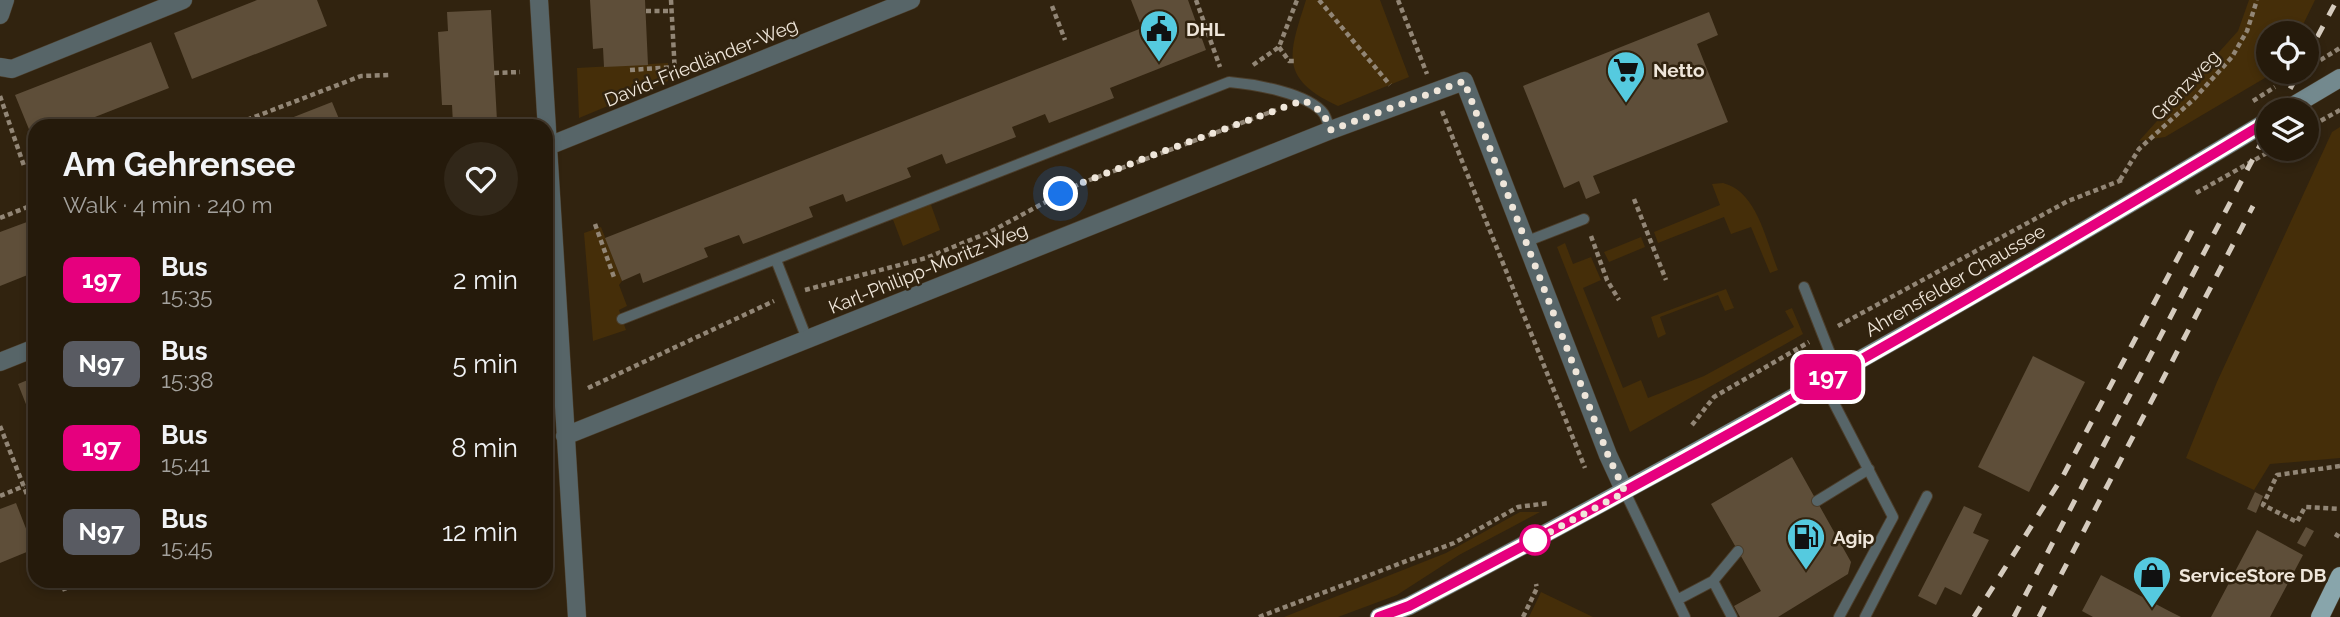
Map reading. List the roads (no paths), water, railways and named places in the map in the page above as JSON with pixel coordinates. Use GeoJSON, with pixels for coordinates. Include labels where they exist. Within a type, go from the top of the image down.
{"type":"FeatureCollection","features":[{"type":"Feature","properties":{"kind":"main road"},"geometry":{"type":"LineString","coordinates":[[2306,98],[2340,78]]}},
{"type":"Feature","properties":{"kind":"main road","name":"Ahrensfelder Chaussee"},"geometry":{"type":"LineString","coordinates":[[1379,617],[1409,606],[1625,492],[2256,128]]}},
{"type":"Feature","properties":{"kind":"main road"},"geometry":{"type":"LineString","coordinates":[[2320,617],[2340,576]]}},
{"type":"Feature","properties":{"kind":"street"},"geometry":{"type":"LineString","coordinates":[[0,15],[5,0]]}},
{"type":"Feature","properties":{"kind":"street"},"geometry":{"type":"LineString","coordinates":[[0,67],[12,69],[183,0]]}},
{"type":"Feature","properties":{"kind":"street"},"geometry":{"type":"LineString","coordinates":[[539,0],[546,119]]}},
{"type":"Feature","properties":{"kind":"street","name":"David-Friedländer-Weg"},"geometry":{"type":"LineString","coordinates":[[553,144],[911,0]]}},
{"type":"Feature","properties":{"kind":"street","name":"Karl-Philipp-Moritz-Weg"},"geometry":{"type":"LineString","coordinates":[[565,436],[1331,130],[1433,90],[1464,81],[1525,242]]}},
{"type":"Feature","properties":{"kind":"street"},"geometry":{"type":"LineString","coordinates":[[1525,242],[1625,492]]}},
{"type":"Feature","properties":{"kind":"street"},"geometry":{"type":"LineString","coordinates":[[553,243],[577,617]]}},
{"type":"Feature","properties":{"kind":"street"},"geometry":{"type":"LineString","coordinates":[[0,362],[28,351]]}},
{"type":"Feature","properties":{"kind":"lane"},"geometry":{"type":"LineString","coordinates":[[622,319],[1229,82],[1256,84],[1304,100],[1323,113],[1331,130]]}},
{"type":"Feature","properties":{"kind":"lane"},"geometry":{"type":"LineString","coordinates":[[1525,242],[1584,219]]}},
{"type":"Feature","properties":{"kind":"lane"},"geometry":{"type":"LineString","coordinates":[[776,260],[807,338]]}},
{"type":"Feature","properties":{"kind":"lane"},"geometry":{"type":"LineString","coordinates":[[1804,287],[1823,334],[1830,376],[1869,470],[1893,517],[1839,617]]}},
{"type":"Feature","properties":{"kind":"lane"},"geometry":{"type":"LineString","coordinates":[[1817,501],[1869,470]]}},
{"type":"Feature","properties":{"kind":"lane"},"geometry":{"type":"LineString","coordinates":[[1625,492],[1685,617]]}},
{"type":"Feature","properties":{"kind":"lane"},"geometry":{"type":"LineString","coordinates":[[1865,617],[1927,496]]}},
{"type":"Feature","properties":{"kind":"lane"},"geometry":{"type":"LineString","coordinates":[[1677,600],[1713,581],[1738,551]]}},
{"type":"Feature","properties":{"kind":"lane"},"geometry":{"type":"LineString","coordinates":[[1713,581],[1732,617]]}},
{"type":"Feature","properties":{"kind":"railway"},"geometry":{"type":"LineString","coordinates":[[2319,34],[2337,0]]}},
{"type":"Feature","properties":{"kind":"railway"},"geometry":{"type":"LineString","coordinates":[[2285,98],[2293,84]]}},
{"type":"Feature","properties":{"kind":"railway"},"geometry":{"type":"LineString","coordinates":[[2014,617],[2256,153]]}},
{"type":"Feature","properties":{"kind":"railway"},"geometry":{"type":"LineString","coordinates":[[2039,617],[2253,206]]}},
{"type":"Feature","properties":{"kind":"railway"},"geometry":{"type":"LineString","coordinates":[[1974,617],[2063,476],[2193,229]]}},
{"type":"Feature","properties":{"kind":"place","name":"DHL"},"geometry":{"type":"Point","coordinates":[1159,63]}},
{"type":"Feature","properties":{"kind":"place","name":"Netto"},"geometry":{"type":"Point","coordinates":[1626,104]}},
{"type":"Feature","properties":{"kind":"place","name":"Agip"},"geometry":{"type":"Point","coordinates":[1806,571]}},
{"type":"Feature","properties":{"kind":"place","name":"ServiceStore DB"},"geometry":{"type":"Point","coordinates":[2152,609]}}]}
